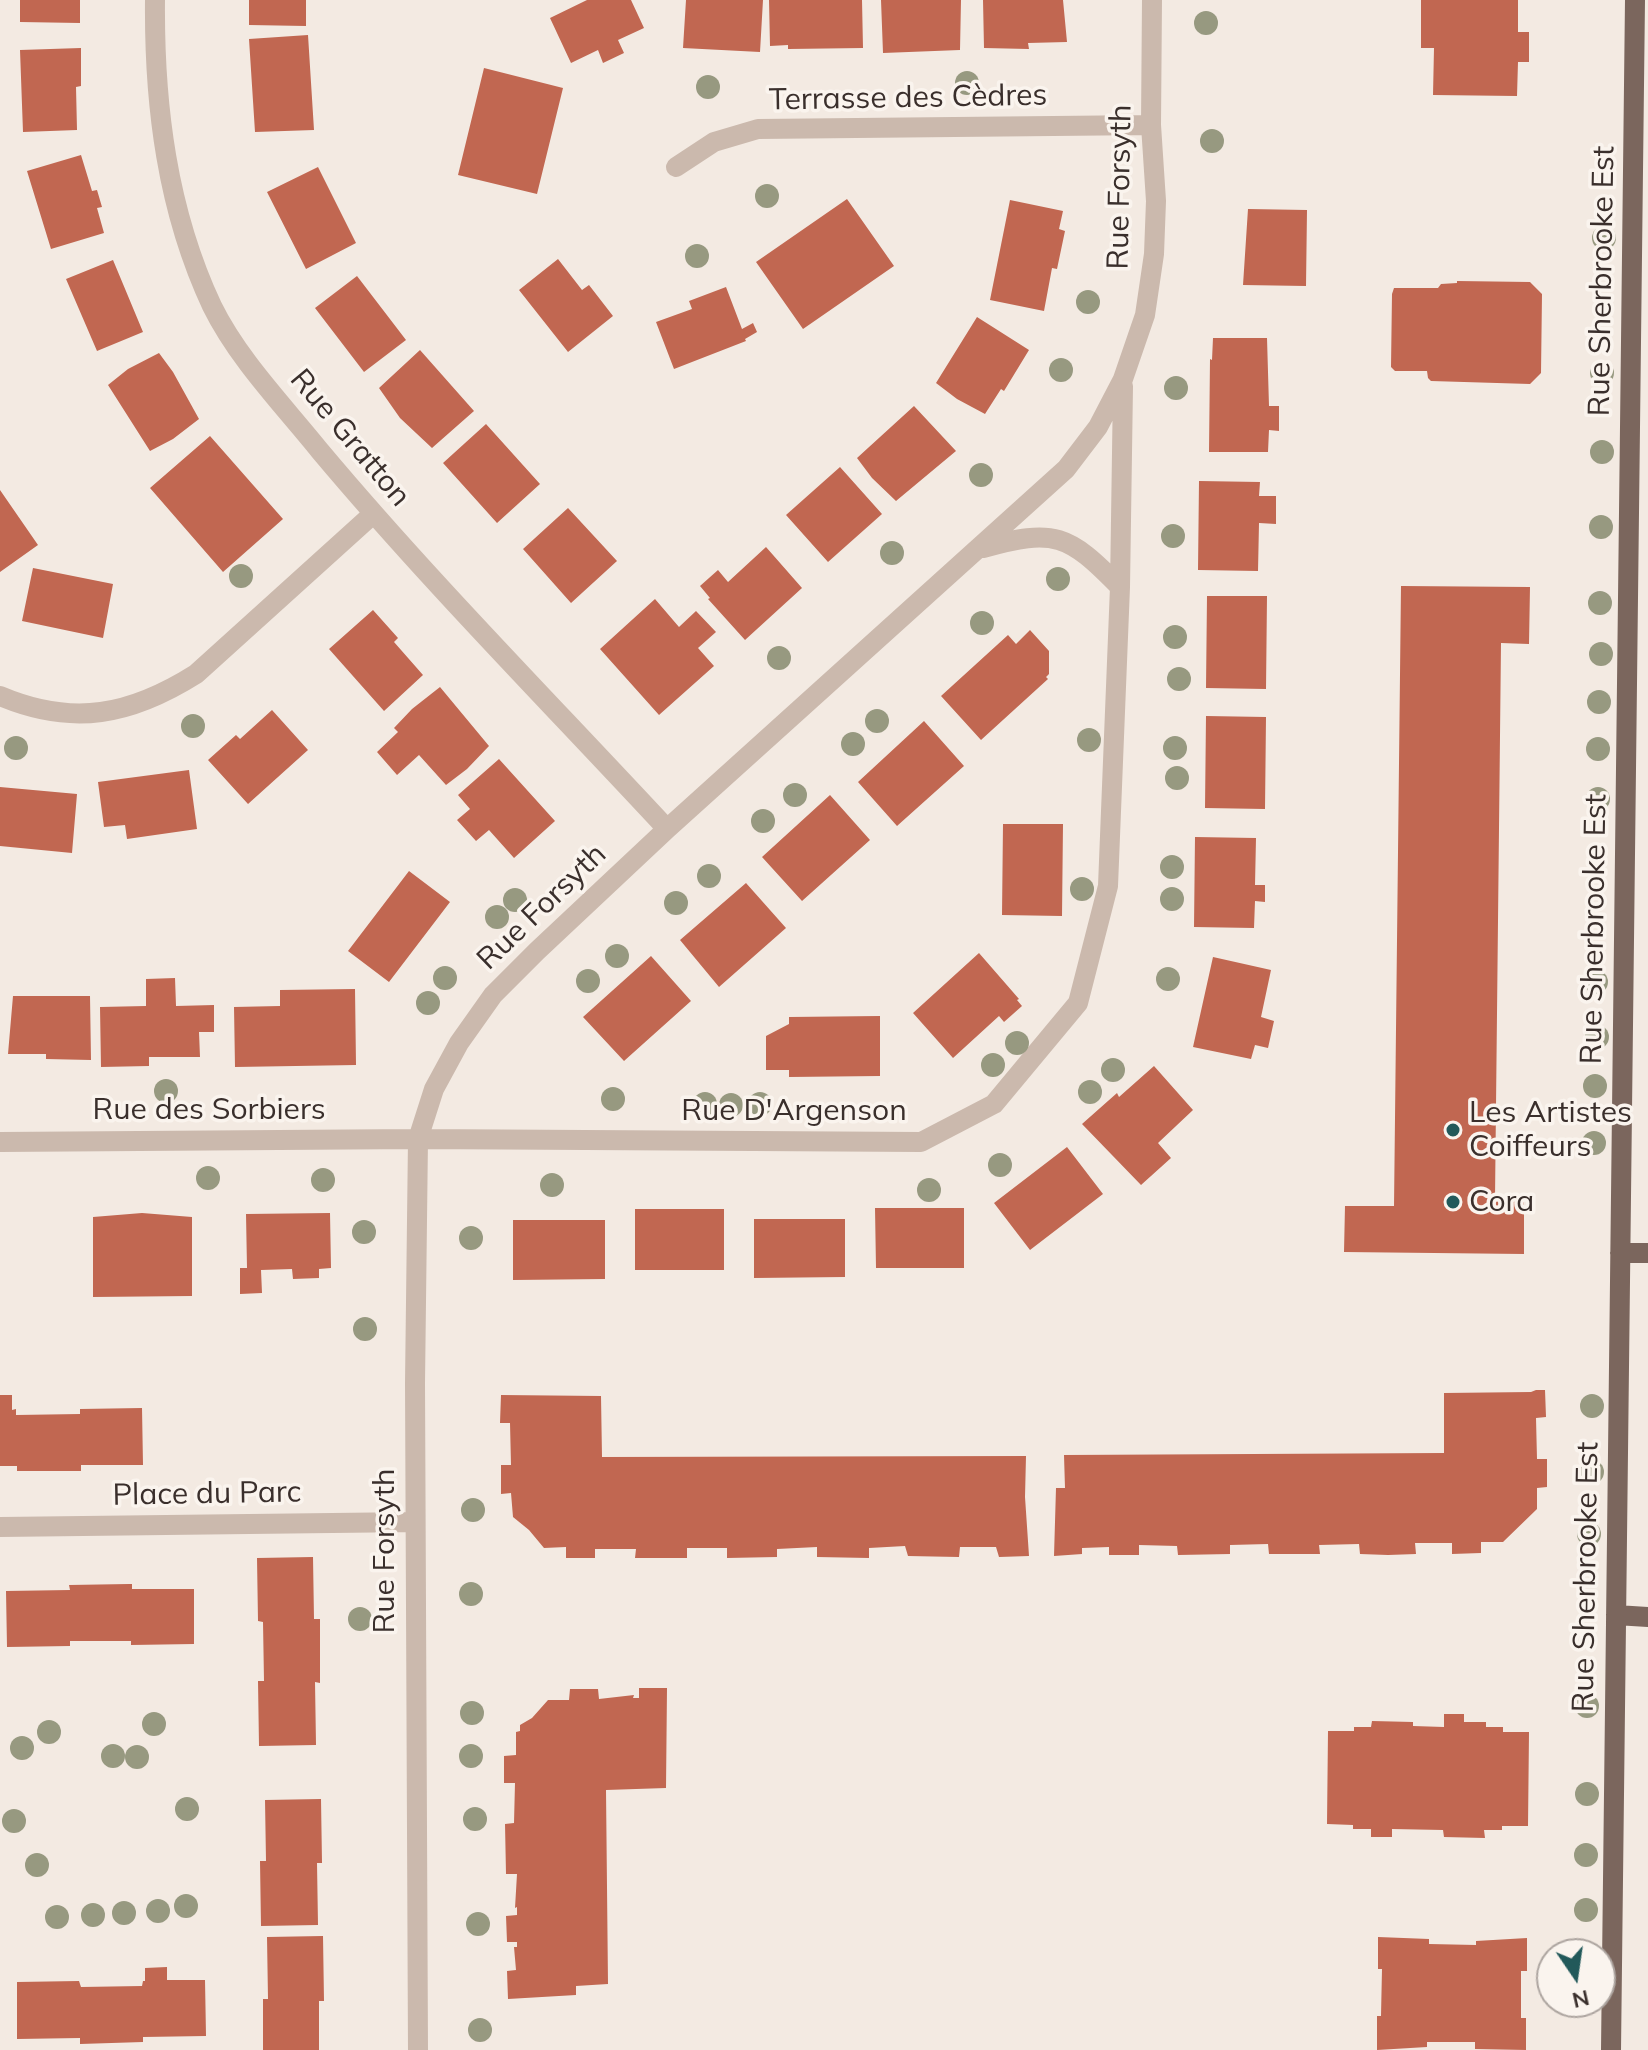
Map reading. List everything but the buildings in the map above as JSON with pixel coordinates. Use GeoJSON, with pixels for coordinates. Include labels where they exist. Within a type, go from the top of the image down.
{"type":"FeatureCollection","features":[{"type":"Feature","properties":{"kind":"main road","name":"Rue Sherbrooke Est"},"geometry":{"type":"LineString","coordinates":[[1611,2050],[1620,1253],[1640,298],[1635,0]]}},
{"type":"Feature","properties":{"kind":"main road"},"geometry":{"type":"LineString","coordinates":[[1620,1253],[1648,1253]]}},
{"type":"Feature","properties":{"kind":"main road"},"geometry":{"type":"LineString","coordinates":[[1616,1615],[1648,1617]]}},
{"type":"Feature","properties":{"kind":"street","name":"Rue Gratton"},"geometry":{"type":"LineString","coordinates":[[155,0],[154,61],[164,148],[181,226],[213,307],[252,369],[373,514],[667,829]]}},
{"type":"Feature","properties":{"kind":"street","name":"Rue Forsyth"},"geometry":{"type":"LineString","coordinates":[[418,2050],[415,1522],[418,1139],[440,1078],[459,1043],[493,995],[667,829],[1066,469],[1098,427],[1123,379],[1145,315],[1154,254],[1156,201],[1151,125],[1152,0]]}},
{"type":"Feature","properties":{"kind":"street","name":"Terrasse des Cèdres"},"geometry":{"type":"LineString","coordinates":[[676,167],[714,142],[758,129],[1151,125]]}},
{"type":"Feature","properties":{"kind":"street","name":"Rue D'Argenson"},"geometry":{"type":"LineString","coordinates":[[418,1139],[921,1142],[994,1104],[1078,1003],[1108,886],[1120,587],[1123,379]]}},
{"type":"Feature","properties":{"kind":"street"},"geometry":{"type":"LineString","coordinates":[[0,696],[21,705],[68,714],[103,714],[135,706],[167,692],[196,674],[373,514]]}},
{"type":"Feature","properties":{"kind":"street"},"geometry":{"type":"LineString","coordinates":[[978,550],[1024,537],[1055,538],[1086,552],[1120,587]]}},
{"type":"Feature","properties":{"kind":"street","name":"Rue des Sorbiers"},"geometry":{"type":"LineString","coordinates":[[0,1142],[418,1139]]}},
{"type":"Feature","properties":{"kind":"street","name":"Place du Parc"},"geometry":{"type":"LineString","coordinates":[[0,1527],[415,1522]]}},
{"type":"Feature","properties":{"kind":"place","name":"Les Artistes Coiffeurs"},"geometry":{"type":"Point","coordinates":[1453,1130]}},
{"type":"Feature","properties":{"kind":"place","name":"Cora"},"geometry":{"type":"Point","coordinates":[1453,1202]}}]}
